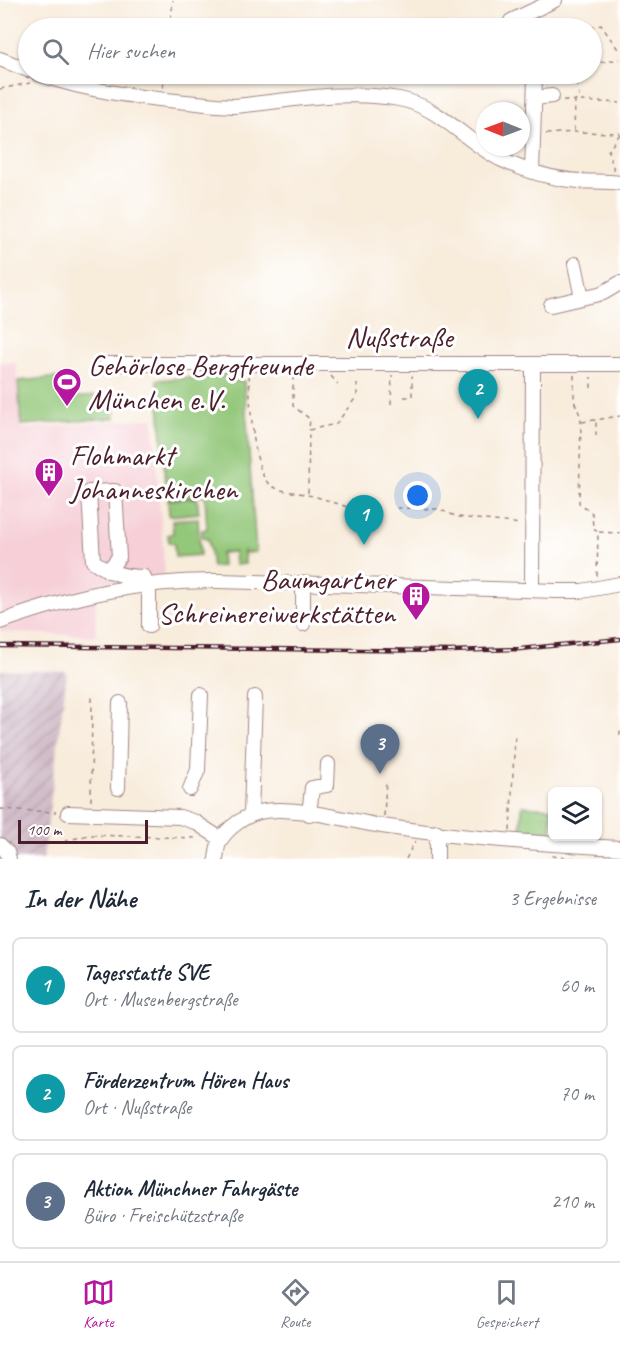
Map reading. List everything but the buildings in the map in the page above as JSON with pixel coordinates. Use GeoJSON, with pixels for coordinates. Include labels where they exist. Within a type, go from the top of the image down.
{"type":"FeatureCollection","features":[{"type":"Feature","properties":{"kind":"street"},"geometry":{"type":"LineString","coordinates":[[517,18],[555,0]]}},
{"type":"Feature","properties":{"kind":"street"},"geometry":{"type":"LineString","coordinates":[[0,59],[18,66]]}},
{"type":"Feature","properties":{"kind":"street"},"geometry":{"type":"LineString","coordinates":[[71,84],[234,106],[345,96],[399,99],[438,115],[499,158],[532,172],[579,181],[619,183]]}},
{"type":"Feature","properties":{"kind":"street"},"geometry":{"type":"LineString","coordinates":[[532,172],[535,84]]}},
{"type":"Feature","properties":{"kind":"street"},"geometry":{"type":"LineString","coordinates":[[535,98],[553,99]]}},
{"type":"Feature","properties":{"kind":"street"},"geometry":{"type":"LineString","coordinates":[[575,264],[582,298]]}},
{"type":"Feature","properties":{"kind":"street"},"geometry":{"type":"LineString","coordinates":[[551,305],[603,293],[620,283]]}},
{"type":"Feature","properties":{"kind":"street","name":"Nußstraße"},"geometry":{"type":"LineString","coordinates":[[106,364],[620,364]]}},
{"type":"Feature","properties":{"kind":"street"},"geometry":{"type":"LineString","coordinates":[[532,590],[533,364]]}},
{"type":"Feature","properties":{"kind":"street"},"geometry":{"type":"LineString","coordinates":[[108,572],[118,557],[115,491],[89,492],[93,561],[108,572],[126,577],[151,577],[167,582]]}},
{"type":"Feature","properties":{"kind":"street"},"geometry":{"type":"LineString","coordinates":[[0,622],[79,597],[167,582],[219,581],[532,590],[597,589],[620,584]]}},
{"type":"Feature","properties":{"kind":"street"},"geometry":{"type":"LineString","coordinates":[[149,584],[149,626]]}},
{"type":"Feature","properties":{"kind":"street"},"geometry":{"type":"LineString","coordinates":[[303,584],[303,624]]}},
{"type":"Feature","properties":{"kind":"street"},"geometry":{"type":"LineString","coordinates":[[190,789],[198,770],[201,694]]}},
{"type":"Feature","properties":{"kind":"street"},"geometry":{"type":"LineString","coordinates":[[251,814],[255,697]]}},
{"type":"Feature","properties":{"kind":"street"},"geometry":{"type":"LineString","coordinates":[[118,788],[120,703]]}},
{"type":"Feature","properties":{"kind":"street"},"geometry":{"type":"LineString","coordinates":[[309,814],[312,788],[327,786],[328,764]]}},
{"type":"Feature","properties":{"kind":"street"},"geometry":{"type":"LineString","coordinates":[[217,837],[251,814],[284,810],[416,830],[620,848]]}},
{"type":"Feature","properties":{"kind":"street"},"geometry":{"type":"LineString","coordinates":[[68,813],[180,818],[195,822],[217,837]]}},
{"type":"Feature","properties":{"kind":"street"},"geometry":{"type":"LineString","coordinates":[[437,832],[437,859]]}},
{"type":"Feature","properties":{"kind":"street"},"geometry":{"type":"LineString","coordinates":[[216,859],[217,837]]}},
{"type":"Feature","properties":{"kind":"street"},"geometry":{"type":"LineString","coordinates":[[0,845],[7,852],[9,859]]}},
{"type":"Feature","properties":{"kind":"path"},"geometry":{"type":"LineString","coordinates":[[171,18],[173,0]]}},
{"type":"Feature","properties":{"kind":"path"},"geometry":{"type":"LineString","coordinates":[[602,26],[620,51]]}},
{"type":"Feature","properties":{"kind":"path"},"geometry":{"type":"LineString","coordinates":[[602,62],[620,59]]}},
{"type":"Feature","properties":{"kind":"path"},"geometry":{"type":"LineString","coordinates":[[0,89],[24,84]]}},
{"type":"Feature","properties":{"kind":"path"},"geometry":{"type":"LineString","coordinates":[[162,98],[164,84]]}},
{"type":"Feature","properties":{"kind":"path"},"geometry":{"type":"LineString","coordinates":[[574,132],[575,100],[579,96],[577,84]]}},
{"type":"Feature","properties":{"kind":"path"},"geometry":{"type":"LineString","coordinates":[[553,99],[620,103]]}},
{"type":"Feature","properties":{"kind":"path"},"geometry":{"type":"LineString","coordinates":[[534,135],[574,132],[620,134]]}},
{"type":"Feature","properties":{"kind":"path"},"geometry":{"type":"LineString","coordinates":[[619,183],[608,151],[620,134]]}},
{"type":"Feature","properties":{"kind":"path"},"geometry":{"type":"LineString","coordinates":[[249,364],[252,425],[260,471],[268,483],[282,490],[308,495],[353,509]]}},
{"type":"Feature","properties":{"kind":"path"},"geometry":{"type":"LineString","coordinates":[[391,404],[392,364]]}},
{"type":"Feature","properties":{"kind":"path"},"geometry":{"type":"LineString","coordinates":[[404,397],[412,397],[413,364]]}},
{"type":"Feature","properties":{"kind":"path"},"geometry":{"type":"LineString","coordinates":[[574,364],[574,401],[581,422],[579,503],[592,513],[593,529],[598,532],[620,532]]}},
{"type":"Feature","properties":{"kind":"path"},"geometry":{"type":"LineString","coordinates":[[591,364],[591,388]]}},
{"type":"Feature","properties":{"kind":"path"},"geometry":{"type":"LineString","coordinates":[[293,375],[293,406],[310,419],[308,495]]}},
{"type":"Feature","properties":{"kind":"path"},"geometry":{"type":"LineString","coordinates":[[309,430],[336,424],[357,396],[357,384]]}},
{"type":"Feature","properties":{"kind":"path"},"geometry":{"type":"LineString","coordinates":[[581,422],[620,416]]}},
{"type":"Feature","properties":{"kind":"path"},"geometry":{"type":"LineString","coordinates":[[596,420],[596,436]]}},
{"type":"Feature","properties":{"kind":"path"},"geometry":{"type":"LineString","coordinates":[[397,508],[438,509],[458,517],[532,525]]}},
{"type":"Feature","properties":{"kind":"path"},"geometry":{"type":"LineString","coordinates":[[597,589],[598,532]]}},
{"type":"Feature","properties":{"kind":"path"},"geometry":{"type":"LineString","coordinates":[[91,813],[92,697]]}},
{"type":"Feature","properties":{"kind":"path"},"geometry":{"type":"LineString","coordinates":[[620,731],[620,738]]}},
{"type":"Feature","properties":{"kind":"path"},"geometry":{"type":"LineString","coordinates":[[510,840],[515,734]]}},
{"type":"Feature","properties":{"kind":"path"},"geometry":{"type":"LineString","coordinates":[[384,826],[386,781]]}},
{"type":"Feature","properties":{"kind":"path"},"geometry":{"type":"LineString","coordinates":[[0,809],[68,813]]}},
{"type":"Feature","properties":{"kind":"path"},"geometry":{"type":"LineString","coordinates":[[406,859],[415,841],[416,830]]}},
{"type":"Feature","properties":{"kind":"path"},"geometry":{"type":"LineString","coordinates":[[65,841],[89,835],[217,837]]}},
{"type":"Feature","properties":{"kind":"shaded area"},"geometry":{"type":"Polygon","coordinates":[[[0,362],[16,363],[21,429],[153,418],[165,575],[96,584],[96,636],[0,632],[0,362]]]}},
{"type":"Feature","properties":{"kind":"shaded area"},"geometry":{"type":"Polygon","coordinates":[[[0,670],[67,672],[43,859],[0,859],[0,670]]]}},
{"type":"Feature","properties":{"kind":"green space"},"geometry":{"type":"Polygon","coordinates":[[[233,375],[234,381],[244,381],[256,552],[246,553],[244,551],[245,564],[235,565],[234,552],[221,553],[222,566],[212,567],[208,539],[202,538],[202,530],[207,529],[205,496],[167,498],[157,380],[233,375]]]}},
{"type":"Feature","properties":{"kind":"green space","name":"Gehörlose Bergfreunde München e.V."},"geometry":{"type":"Polygon","coordinates":[[[64,377],[66,398],[113,395],[115,418],[21,425],[18,381],[64,377]]]}},
{"type":"Feature","properties":{"kind":"green space"},"geometry":{"type":"Polygon","coordinates":[[[197,498],[199,513],[169,516],[168,500],[197,498]]]}},
{"type":"Feature","properties":{"kind":"green space"},"geometry":{"type":"Polygon","coordinates":[[[198,518],[200,555],[175,557],[174,543],[169,542],[168,535],[173,533],[172,520],[198,518]]]}},
{"type":"Feature","properties":{"kind":"green space"},"geometry":{"type":"Polygon","coordinates":[[[522,806],[548,808],[548,832],[521,831],[522,806]]]}},
{"type":"Feature","properties":{"kind":"railway"},"geometry":{"type":"LineString","coordinates":[[0,646],[450,651],[520,649],[620,639]]}},
{"type":"Feature","properties":{"kind":"place","name":"Gehörlose Bergfreunde München e.V."},"geometry":{"type":"Point","coordinates":[67,408]}},
{"type":"Feature","properties":{"kind":"place","name":"Förderzentrum Hören Haus"},"geometry":{"type":"Point","coordinates":[478,419]}},
{"type":"Feature","properties":{"kind":"place","name":"Flohmarkt Johanneskirchen"},"geometry":{"type":"Point","coordinates":[49,498]}},
{"type":"Feature","properties":{"kind":"place","name":"Tagesstatte SVE"},"geometry":{"type":"Point","coordinates":[364,545]}},
{"type":"Feature","properties":{"kind":"place","name":"Baumgartner Schreinereiwerkstätten"},"geometry":{"type":"Point","coordinates":[416,622]}},
{"type":"Feature","properties":{"kind":"place","name":"Aktion Münchner Fahrgäste"},"geometry":{"type":"Point","coordinates":[380,774]}}]}
